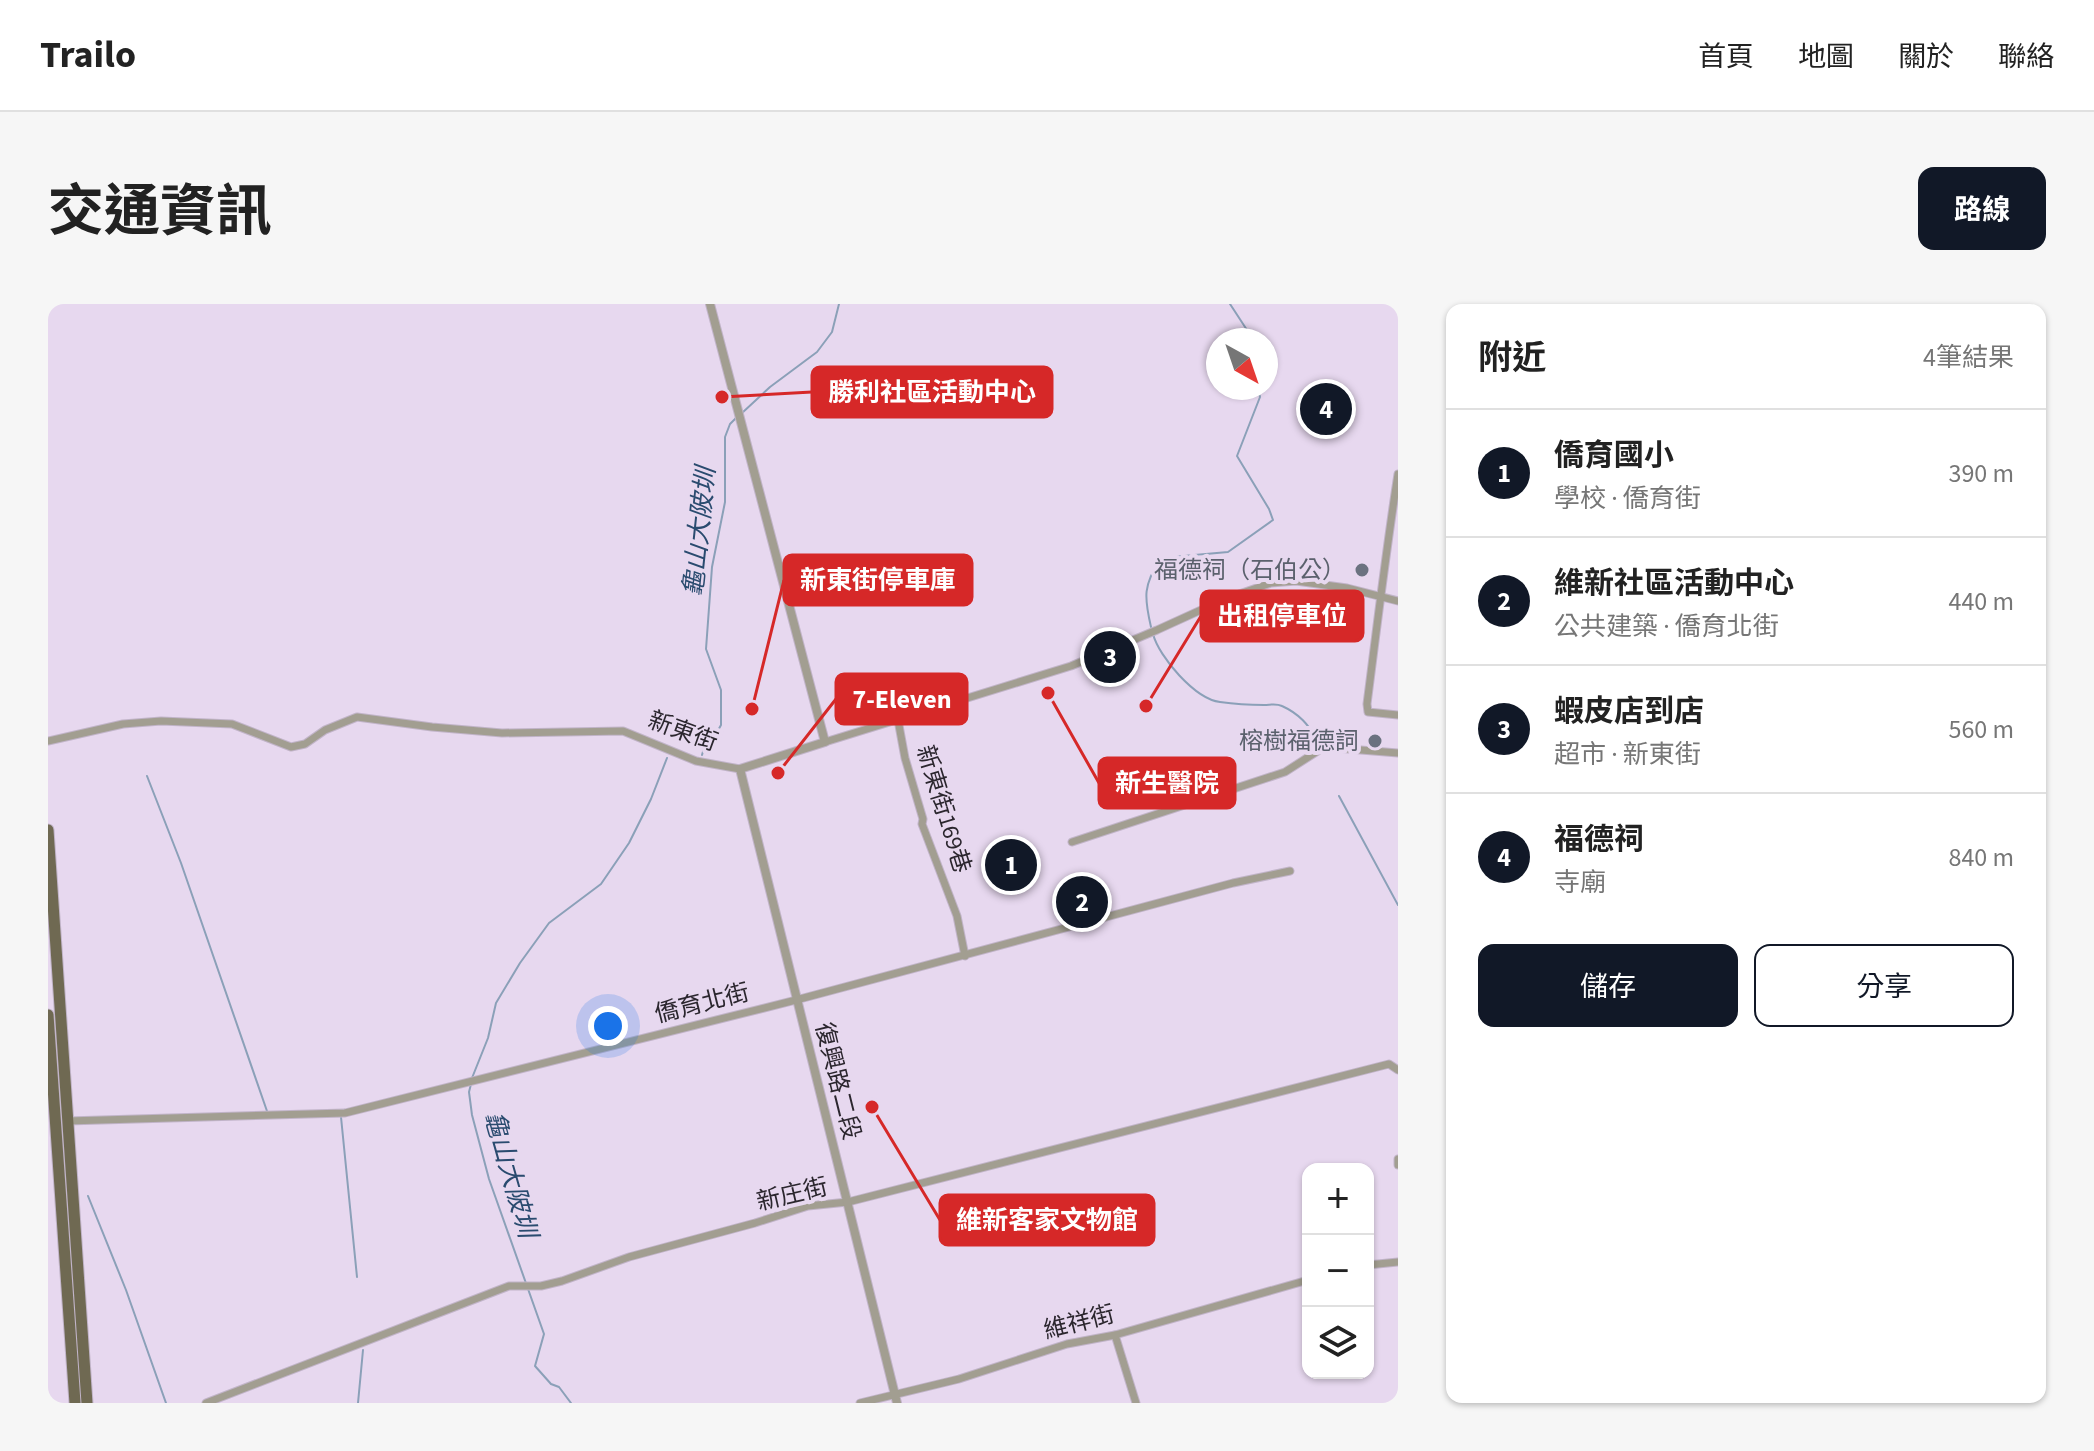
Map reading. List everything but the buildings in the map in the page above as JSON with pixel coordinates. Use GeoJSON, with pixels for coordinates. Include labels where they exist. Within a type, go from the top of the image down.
{"type":"FeatureCollection","features":[{"type":"Feature","properties":{"kind":"main road"},"geometry":{"type":"LineString","coordinates":[[48,830],[87,1403]]}},
{"type":"Feature","properties":{"kind":"main road"},"geometry":{"type":"LineString","coordinates":[[48,1015],[75,1403]]}},
{"type":"Feature","properties":{"kind":"street"},"geometry":{"type":"LineString","coordinates":[[710,304],[825,742]]}},
{"type":"Feature","properties":{"kind":"street"},"geometry":{"type":"LineString","coordinates":[[1398,474],[1367,704],[1368,712],[1398,715]]}},
{"type":"Feature","properties":{"kind":"street","name":"新東街"},"geometry":{"type":"LineString","coordinates":[[48,741],[123,724],[161,721],[232,724],[291,747],[305,744],[325,730],[357,717],[502,733],[623,731],[696,761],[740,769],[1071,666],[1225,599],[1271,583],[1296,581],[1347,588],[1398,601]]}},
{"type":"Feature","properties":{"kind":"street","name":"新東街169巷"},"geometry":{"type":"LineString","coordinates":[[898,720],[922,824],[957,916],[965,956]]}},
{"type":"Feature","properties":{"kind":"street"},"geometry":{"type":"LineString","coordinates":[[1072,842],[1285,772],[1324,747],[1398,753]]}},
{"type":"Feature","properties":{"kind":"street","name":"復興路二段"},"geometry":{"type":"LineString","coordinates":[[740,769],[896,1399]]}},
{"type":"Feature","properties":{"kind":"street","name":"僑育北街"},"geometry":{"type":"LineString","coordinates":[[67,1121],[345,1113],[796,1000],[1233,883],[1290,871]]}},
{"type":"Feature","properties":{"kind":"street","name":"新庄街"},"geometry":{"type":"LineString","coordinates":[[206,1403],[509,1286],[541,1286],[562,1281],[629,1257],[808,1206],[848,1202],[1389,1064],[1398,1070]]}},
{"type":"Feature","properties":{"kind":"street"},"geometry":{"type":"LineString","coordinates":[[1398,1070],[1398,1076]]}},
{"type":"Feature","properties":{"kind":"street"},"geometry":{"type":"LineString","coordinates":[[1398,1159],[1398,1165]]}},
{"type":"Feature","properties":{"kind":"street"},"geometry":{"type":"LineString","coordinates":[[1374,1264],[1398,1262]]}},
{"type":"Feature","properties":{"kind":"street","name":"維祥街"},"geometry":{"type":"LineString","coordinates":[[860,1403],[896,1399],[1067,1344],[1115,1335],[1302,1282]]}},
{"type":"Feature","properties":{"kind":"street"},"geometry":{"type":"LineString","coordinates":[[1115,1335],[1136,1403]]}},
{"type":"Feature","properties":{"kind":"waterway","name":"龜山大陂圳"},"geometry":{"type":"LineString","coordinates":[[742,413],[770,387],[817,352],[832,332],[839,304]]}},
{"type":"Feature","properties":{"kind":"waterway"},"geometry":{"type":"LineString","coordinates":[[1230,304],[1246,328]]}},
{"type":"Feature","properties":{"kind":"waterway"},"geometry":{"type":"LineString","coordinates":[[1151,627],[1147,607],[1148,584],[1161,558],[1228,552],[1273,520],[1237,456],[1259,400]]}},
{"type":"Feature","properties":{"kind":"waterway","name":"龜山大陂圳"},"geometry":{"type":"LineString","coordinates":[[702,755],[721,725],[721,690],[706,649],[712,567],[725,502],[725,437],[730,424],[737,417]]}},
{"type":"Feature","properties":{"kind":"waterway"},"geometry":{"type":"LineString","coordinates":[[1153,634],[1170,665],[1200,693],[1220,702],[1282,706],[1300,717],[1321,744]]}},
{"type":"Feature","properties":{"kind":"waterway","name":"龜山大陂圳"},"geometry":{"type":"LineString","coordinates":[[472,1078],[488,1038],[496,1003],[520,963],[549,923],[601,884],[629,843],[667,758]]}},
{"type":"Feature","properties":{"kind":"waterway"},"geometry":{"type":"LineString","coordinates":[[147,776],[181,863],[268,1114]]}},
{"type":"Feature","properties":{"kind":"waterway"},"geometry":{"type":"LineString","coordinates":[[1339,796],[1398,905]]}},
{"type":"Feature","properties":{"kind":"waterway","name":"龜山大陂圳"},"geometry":{"type":"LineString","coordinates":[[471,1084],[472,1115],[489,1179],[544,1334],[535,1366],[551,1384],[559,1387],[571,1403]]}},
{"type":"Feature","properties":{"kind":"waterway"},"geometry":{"type":"LineString","coordinates":[[341,1117],[357,1277]]}},
{"type":"Feature","properties":{"kind":"waterway"},"geometry":{"type":"LineString","coordinates":[[88,1196],[126,1290],[166,1403]]}},
{"type":"Feature","properties":{"kind":"waterway"},"geometry":{"type":"LineString","coordinates":[[358,1403],[363,1350]]}},
{"type":"Feature","properties":{"kind":"place","name":"勝利社區活動中心"},"geometry":{"type":"Point","coordinates":[722,397]}},
{"type":"Feature","properties":{"kind":"place","name":"福德祠"},"geometry":{"type":"Point","coordinates":[1326,409]}},
{"type":"Feature","properties":{"kind":"place","name":"福德祠（石伯公）"},"geometry":{"type":"Point","coordinates":[1362,570]}},
{"type":"Feature","properties":{"kind":"place","name":"蝦皮店到店"},"geometry":{"type":"Point","coordinates":[1110,657]}},
{"type":"Feature","properties":{"kind":"place","name":"新生醫院"},"geometry":{"type":"Point","coordinates":[1048,693]}},
{"type":"Feature","properties":{"kind":"place","name":"出租停車位"},"geometry":{"type":"Point","coordinates":[1146,706]}},
{"type":"Feature","properties":{"kind":"place","name":"新東街停車庫"},"geometry":{"type":"Point","coordinates":[752,709]}},
{"type":"Feature","properties":{"kind":"place","name":"榕樹福德詞"},"geometry":{"type":"Point","coordinates":[1375,741]}},
{"type":"Feature","properties":{"kind":"place","name":"7-Eleven"},"geometry":{"type":"Point","coordinates":[778,773]}},
{"type":"Feature","properties":{"kind":"place","name":"僑育國小"},"geometry":{"type":"Point","coordinates":[1011,865]}},
{"type":"Feature","properties":{"kind":"place","name":"維新社區活動中心"},"geometry":{"type":"Point","coordinates":[1082,902]}},
{"type":"Feature","properties":{"kind":"place","name":"維新客家文物館"},"geometry":{"type":"Point","coordinates":[872,1107]}}]}
